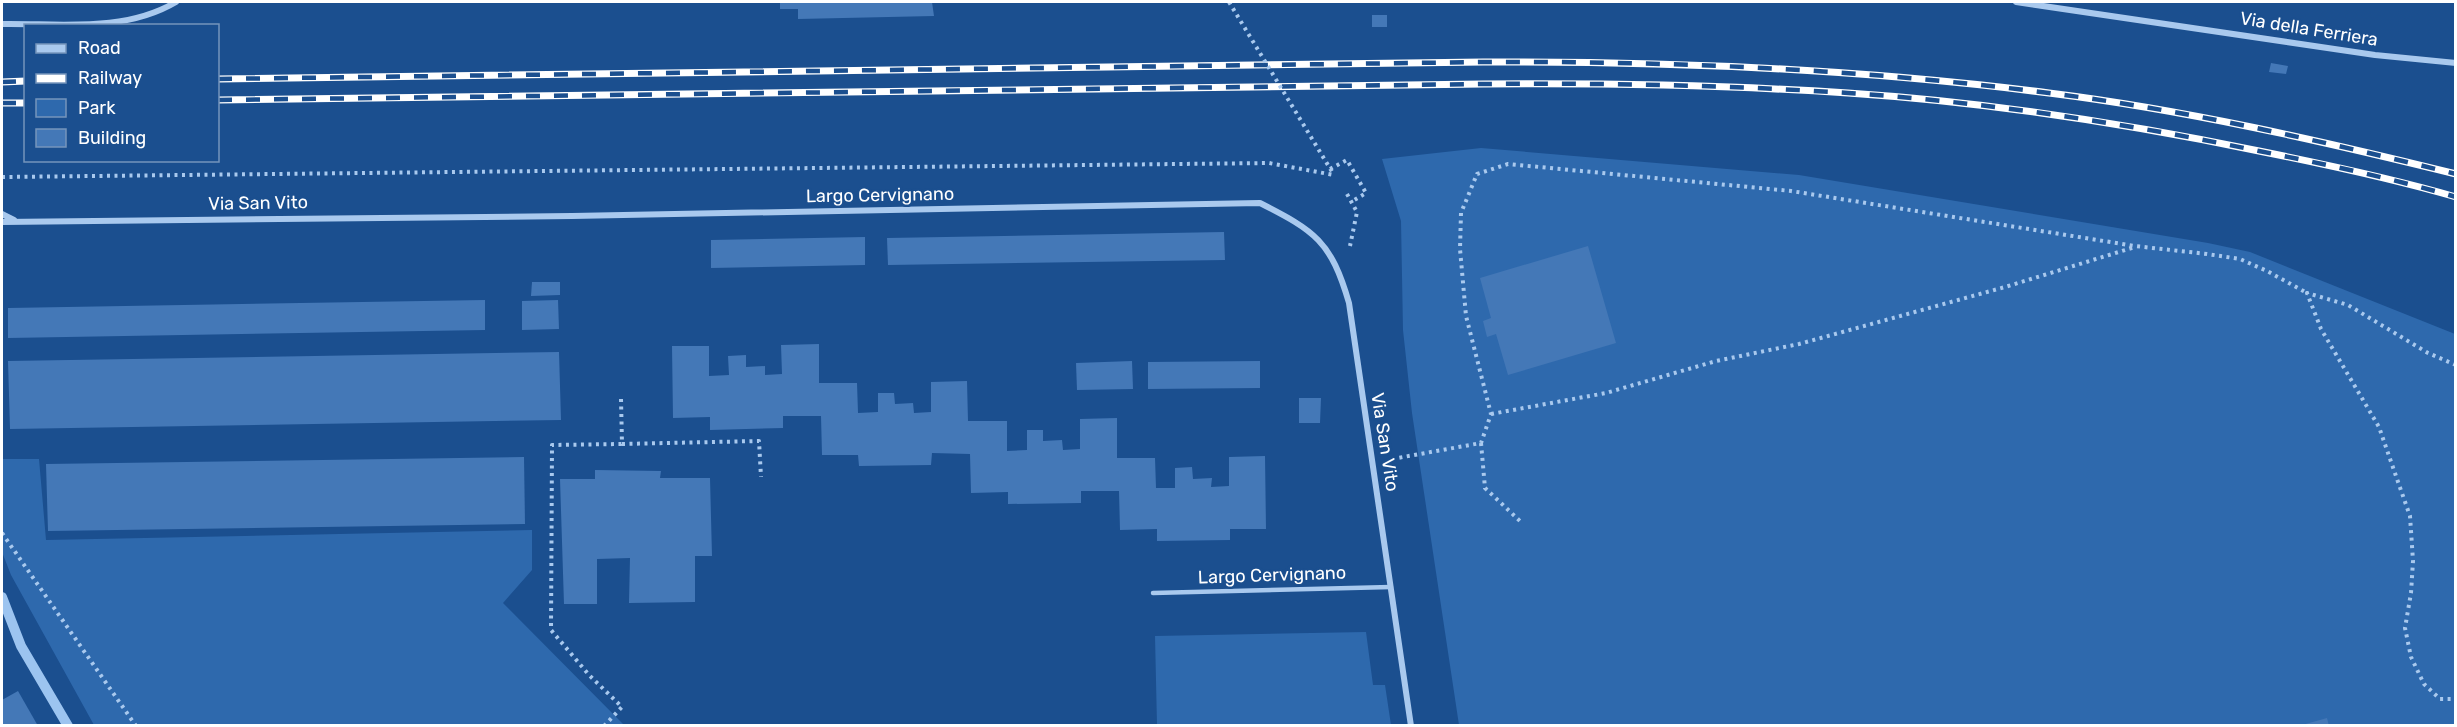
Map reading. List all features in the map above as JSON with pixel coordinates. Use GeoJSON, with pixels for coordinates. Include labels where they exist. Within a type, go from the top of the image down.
{"type":"FeatureCollection","features":[{"type":"Feature","properties":{"kind":"street"},"geometry":{"type":"LineString","coordinates":[[2,24],[121,23],[161,10],[176,2]]}},
{"type":"Feature","properties":{"kind":"street","name":"Via della Ferriera"},"geometry":{"type":"LineString","coordinates":[[2016,2],[2375,55],[2456,63]]}},
{"type":"Feature","properties":{"kind":"street","name":"Via San Vito"},"geometry":{"type":"LineString","coordinates":[[1260,203],[1299,223],[1326,247],[1341,276],[1349,303],[1411,726]]}},
{"type":"Feature","properties":{"kind":"street","name":"Largo Cervignano"},"geometry":{"type":"LineString","coordinates":[[501,216],[1260,203]]}},
{"type":"Feature","properties":{"kind":"street"},"geometry":{"type":"LineString","coordinates":[[2,214],[14,221]]}},
{"type":"Feature","properties":{"kind":"street","name":"Via San Vito"},"geometry":{"type":"LineString","coordinates":[[2,222],[501,216]]}},
{"type":"Feature","properties":{"kind":"lane","name":"Largo Cervignano"},"geometry":{"type":"LineString","coordinates":[[1153,593],[1391,586]]}},
{"type":"Feature","properties":{"kind":"path"},"geometry":{"type":"LineString","coordinates":[[2,177],[1269,163],[1334,175],[1229,2]]}},
{"type":"Feature","properties":{"kind":"path"},"geometry":{"type":"LineString","coordinates":[[1330,169],[1347,160],[1366,193],[1351,202]]}},
{"type":"Feature","properties":{"kind":"path"},"geometry":{"type":"LineString","coordinates":[[1521,522],[1485,488],[1481,443],[1491,414],[1466,316],[1460,249],[1461,213],[1477,174],[1508,164],[1791,191],[2135,246],[2240,259],[2307,293],[2348,305],[2428,353],[2456,365]]}},
{"type":"Feature","properties":{"kind":"path"},"geometry":{"type":"LineString","coordinates":[[1341,276],[1357,212],[1347,194]]}},
{"type":"Feature","properties":{"kind":"path"},"geometry":{"type":"LineString","coordinates":[[1491,414],[1606,393],[1716,361],[1799,344],[2005,287],[2135,246]]}},
{"type":"Feature","properties":{"kind":"path"},"geometry":{"type":"LineString","coordinates":[[2307,293],[2321,329],[2379,427],[2409,516],[2413,561],[2405,628],[2411,657],[2424,684],[2440,699],[2456,699]]}},
{"type":"Feature","properties":{"kind":"path"},"geometry":{"type":"LineString","coordinates":[[621,399],[622,444]]}},
{"type":"Feature","properties":{"kind":"path"},"geometry":{"type":"LineString","coordinates":[[604,726],[622,707],[589,675],[551,630],[552,445],[759,441],[761,477]]}},
{"type":"Feature","properties":{"kind":"path"},"geometry":{"type":"LineString","coordinates":[[1374,462],[1481,443]]}},
{"type":"Feature","properties":{"kind":"path"},"geometry":{"type":"LineString","coordinates":[[2,533],[136,726]]}},
{"type":"Feature","properties":{"kind":"green space"},"geometry":{"type":"Polygon","coordinates":[[[1481,148],[1799,175],[2208,243],[2250,252],[2455,334],[2455,725],[1459,725],[1412,413],[1403,330],[1401,221],[1382,159],[1481,148]]]}},
{"type":"Feature","properties":{"kind":"green space"},"geometry":{"type":"Polygon","coordinates":[[[2,459],[39,459],[46,540],[532,530],[532,570],[503,603],[624,725],[94,725],[11,575],[2,552],[2,459]]]}},
{"type":"Feature","properties":{"kind":"green space"},"geometry":{"type":"Polygon","coordinates":[[[1366,632],[1373,685],[1385,685],[1391,725],[1157,725],[1155,636],[1366,632]]]}},
{"type":"Feature","properties":{"kind":"building"},"geometry":{"type":"Polygon","coordinates":[[[780,2],[932,2],[934,16],[798,19],[798,9],[780,9],[780,2]]]}},
{"type":"Feature","properties":{"kind":"building"},"geometry":{"type":"Polygon","coordinates":[[[1372,15],[1387,15],[1387,27],[1372,27],[1372,15]]]}},
{"type":"Feature","properties":{"kind":"building"},"geometry":{"type":"Polygon","coordinates":[[[2271,63],[2288,66],[2286,74],[2269,72],[2271,63]]]}},
{"type":"Feature","properties":{"kind":"building"},"geometry":{"type":"Polygon","coordinates":[[[1224,232],[1225,260],[888,265],[887,238],[1224,232]]]}},
{"type":"Feature","properties":{"kind":"building"},"geometry":{"type":"Polygon","coordinates":[[[865,237],[865,265],[711,268],[711,240],[865,237]]]}},
{"type":"Feature","properties":{"kind":"building"},"geometry":{"type":"Polygon","coordinates":[[[1588,246],[1616,343],[1508,375],[1496,334],[1487,337],[1483,321],[1491,318],[1480,278],[1588,246]]]}},
{"type":"Feature","properties":{"kind":"building"},"geometry":{"type":"Polygon","coordinates":[[[532,282],[560,282],[560,295],[531,296],[532,282]]]}},
{"type":"Feature","properties":{"kind":"building"},"geometry":{"type":"Polygon","coordinates":[[[485,300],[485,330],[8,338],[8,308],[485,300]]]}},
{"type":"Feature","properties":{"kind":"building"},"geometry":{"type":"Polygon","coordinates":[[[558,300],[559,329],[522,330],[522,301],[558,300]]]}},
{"type":"Feature","properties":{"kind":"building"},"geometry":{"type":"Polygon","coordinates":[[[819,344],[819,383],[857,383],[858,413],[878,412],[878,393],[894,393],[895,404],[913,403],[914,413],[931,412],[931,382],[967,381],[968,421],[1007,421],[1007,451],[1027,450],[1027,430],[1043,430],[1043,441],[1062,440],[1063,450],[1080,449],[1080,419],[1117,418],[1117,458],[1155,458],[1156,488],[1175,488],[1175,468],[1192,467],[1193,479],[1212,478],[1211,487],[1229,486],[1229,457],[1265,456],[1266,529],[1230,529],[1230,540],[1157,541],[1157,529],[1120,530],[1119,491],[1081,491],[1081,503],[1008,504],[1008,492],[971,493],[970,454],[932,453],[931,465],[859,466],[858,455],[822,455],[821,416],[783,416],[783,428],[710,430],[710,417],[673,418],[672,346],[709,346],[709,376],[729,375],[728,356],[746,355],[746,367],[765,366],[765,375],[782,374],[781,345],[819,344]]]}},
{"type":"Feature","properties":{"kind":"building"},"geometry":{"type":"Polygon","coordinates":[[[559,352],[561,420],[10,429],[8,361],[559,352]]]}},
{"type":"Feature","properties":{"kind":"building"},"geometry":{"type":"Polygon","coordinates":[[[1132,361],[1133,389],[1077,390],[1076,363],[1132,361]]]}},
{"type":"Feature","properties":{"kind":"building"},"geometry":{"type":"Polygon","coordinates":[[[1260,361],[1260,388],[1148,389],[1148,362],[1260,361]]]}},
{"type":"Feature","properties":{"kind":"building"},"geometry":{"type":"Polygon","coordinates":[[[1299,398],[1321,398],[1320,423],[1299,423],[1299,398]]]}},
{"type":"Feature","properties":{"kind":"building"},"geometry":{"type":"Polygon","coordinates":[[[524,457],[525,524],[48,531],[46,464],[524,457]]]}},
{"type":"Feature","properties":{"kind":"building"},"geometry":{"type":"Polygon","coordinates":[[[595,470],[661,471],[660,478],[710,478],[712,556],[695,556],[695,602],[629,603],[630,558],[597,559],[597,604],[564,604],[560,479],[595,479],[595,470]]]}},
{"type":"Feature","properties":{"kind":"building"},"geometry":{"type":"Polygon","coordinates":[[[18,691],[38,726],[2,726],[2,700],[18,691]]]}},
{"type":"Feature","properties":{"kind":"building"},"geometry":{"type":"Polygon","coordinates":[[[2327,718],[2329,726],[2302,726],[2302,725],[2327,718]]]}},
{"type":"Feature","properties":{"kind":"waterway"},"geometry":{"type":"LineString","coordinates":[[2,597],[21,646],[68,726]]}},
{"type":"Feature","properties":{"kind":"railway"},"geometry":{"type":"LineString","coordinates":[[219,79],[1483,62],[1625,63],[1767,68],[1908,78],[2100,100],[2254,128],[2456,174]]}},
{"type":"Feature","properties":{"kind":"railway"},"geometry":{"type":"LineString","coordinates":[[2,82],[24,81]]}},
{"type":"Feature","properties":{"kind":"railway"},"geometry":{"type":"LineString","coordinates":[[219,100],[1483,84],[1620,84],[1757,88],[1900,97],[2055,115],[2308,161],[2456,197]]}},
{"type":"Feature","properties":{"kind":"railway"},"geometry":{"type":"LineString","coordinates":[[2,103],[24,103]]}}]}
